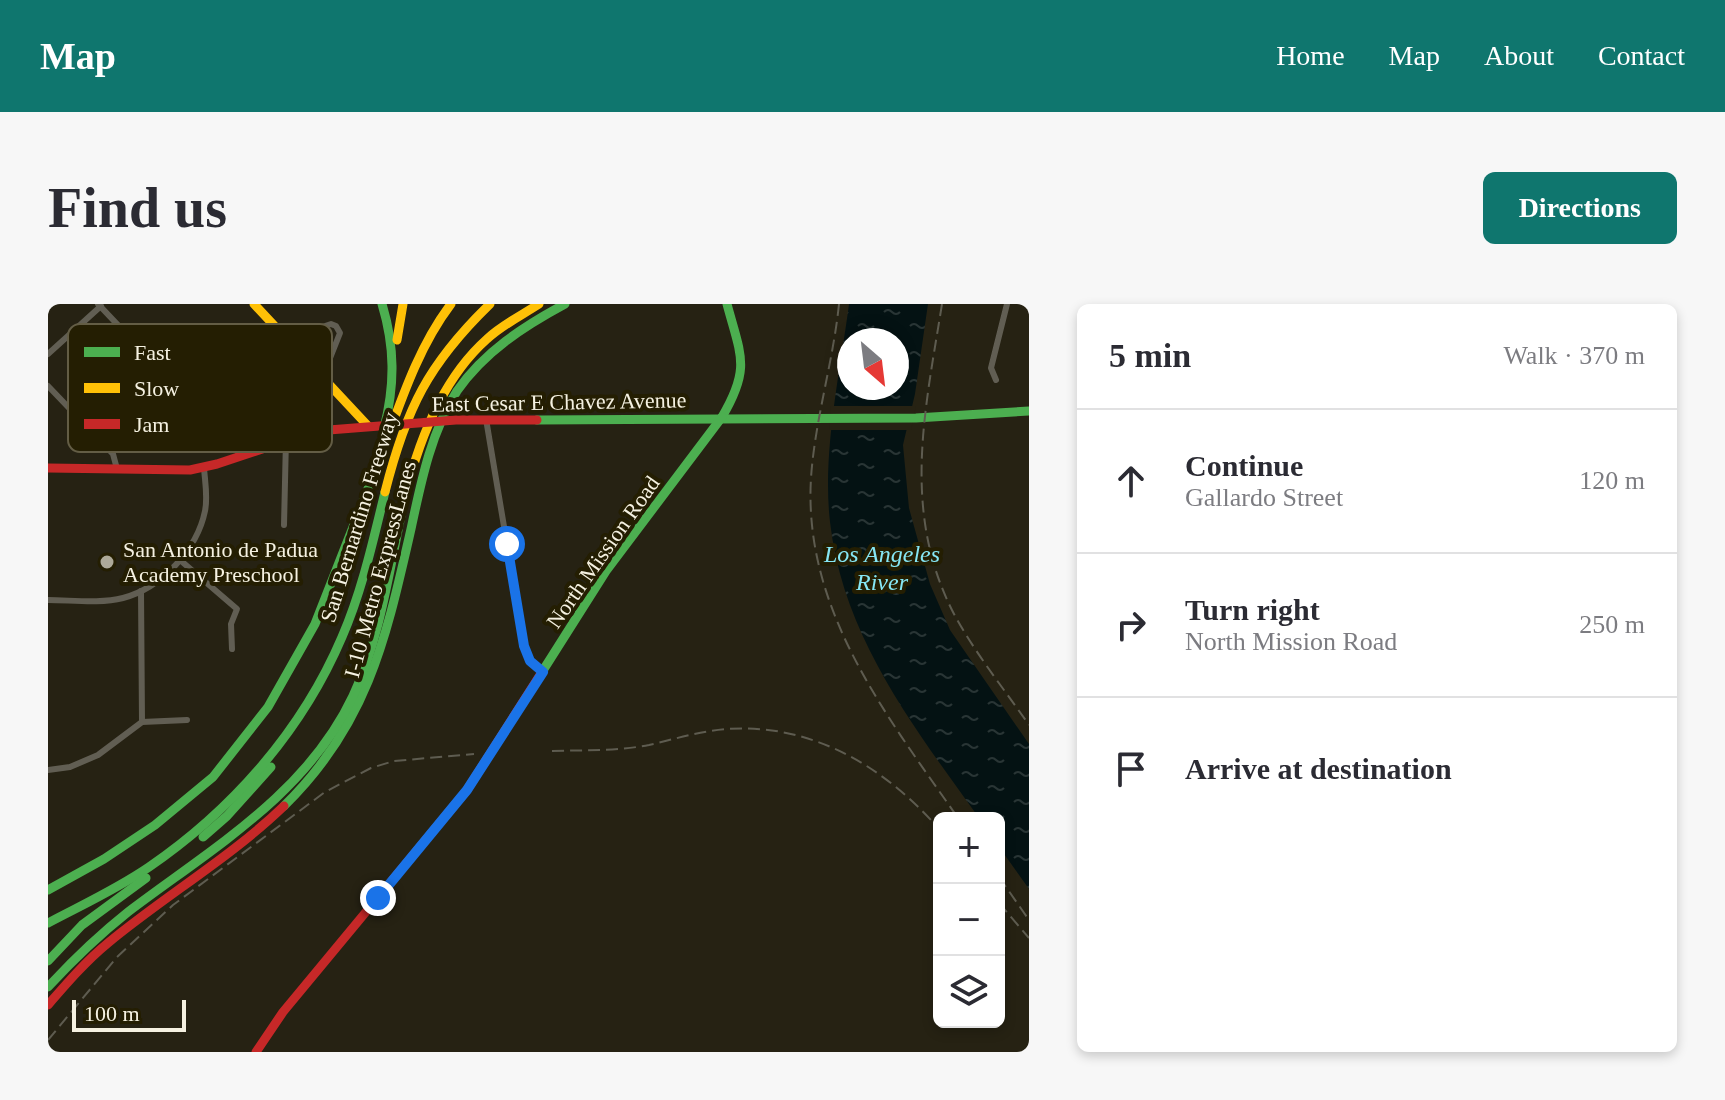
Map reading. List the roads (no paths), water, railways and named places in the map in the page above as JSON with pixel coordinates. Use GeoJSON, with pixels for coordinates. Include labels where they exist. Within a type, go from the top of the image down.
{"type":"FeatureCollection","features":[{"type":"Feature","properties":{"kind":"main road"},"geometry":{"type":"LineString","coordinates":[[254,304],[273,324]]}},
{"type":"Feature","properties":{"kind":"main road"},"geometry":{"type":"LineString","coordinates":[[382,304],[391,331],[395,369]]}},
{"type":"Feature","properties":{"kind":"main road"},"geometry":{"type":"LineString","coordinates":[[367,492],[391,404],[403,304]]}},
{"type":"Feature","properties":{"kind":"main road"},"geometry":{"type":"LineString","coordinates":[[367,492],[421,354],[435,325],[451,304]]}},
{"type":"Feature","properties":{"kind":"main road","name":"San Bernardino Freeway"},"geometry":{"type":"LineString","coordinates":[[48,923],[148,868],[206,823],[274,751],[303,711],[327,668],[356,600],[392,460],[413,402],[440,355],[490,304]]}},
{"type":"Feature","properties":{"kind":"main road"},"geometry":{"type":"LineString","coordinates":[[472,319],[498,304]]}},
{"type":"Feature","properties":{"kind":"main road","name":"I-10 Metro ExpressLanes"},"geometry":{"type":"LineString","coordinates":[[48,987],[93,940],[262,813],[291,787],[316,757],[352,697],[366,662],[376,632],[410,471],[420,439],[436,405],[456,372],[481,345],[539,304]]}},
{"type":"Feature","properties":{"kind":"main road","name":"I-10 Metro ExpressLanes"},"geometry":{"type":"LineString","coordinates":[[48,1005],[88,960],[110,941],[276,816],[324,762],[362,699],[376,667],[424,474],[447,409],[459,388],[490,354],[528,324],[565,304]]}},
{"type":"Feature","properties":{"kind":"main road","name":"North Mission Road"},"geometry":{"type":"LineString","coordinates":[[256,1052],[283,1012],[467,790],[606,571],[722,417],[738,389],[740,376],[738,350],[727,304]]}},
{"type":"Feature","properties":{"kind":"main road"},"geometry":{"type":"LineString","coordinates":[[332,387],[372,426]]}},
{"type":"Feature","properties":{"kind":"main road","name":"East Cesar E Chavez Avenue"},"geometry":{"type":"LineString","coordinates":[[332,430],[486,419],[916,418],[1029,411]]}},
{"type":"Feature","properties":{"kind":"main road","name":"East Cesar E Chavez Avenue"},"geometry":{"type":"LineString","coordinates":[[48,468],[175,471],[204,468],[249,452]]}},
{"type":"Feature","properties":{"kind":"main road","name":"San Bernardino Freeway"},"geometry":{"type":"LineString","coordinates":[[48,890],[104,859],[155,825],[222,766],[268,707],[315,624],[367,492]]}},
{"type":"Feature","properties":{"kind":"main road"},"geometry":{"type":"LineString","coordinates":[[48,961],[82,925],[201,838],[253,789],[305,719],[327,668]]}},
{"type":"Feature","properties":{"kind":"street"},"geometry":{"type":"LineString","coordinates":[[996,380],[991,368],[1007,304]]}},
{"type":"Feature","properties":{"kind":"street"},"geometry":{"type":"LineString","coordinates":[[80,324],[101,305],[119,324]]}},
{"type":"Feature","properties":{"kind":"street"},"geometry":{"type":"LineString","coordinates":[[332,324],[340,333],[332,356]]}},
{"type":"Feature","properties":{"kind":"street"},"geometry":{"type":"LineString","coordinates":[[48,354],[68,336]]}},
{"type":"Feature","properties":{"kind":"street"},"geometry":{"type":"LineString","coordinates":[[48,386],[68,407]]}},
{"type":"Feature","properties":{"kind":"street"},"geometry":{"type":"LineString","coordinates":[[486,419],[524,646],[530,661],[543,672]]}},
{"type":"Feature","properties":{"kind":"street"},"geometry":{"type":"LineString","coordinates":[[111,452],[117,469]]}},
{"type":"Feature","properties":{"kind":"street"},"geometry":{"type":"LineString","coordinates":[[238,452],[241,455]]}},
{"type":"Feature","properties":{"kind":"street"},"geometry":{"type":"LineString","coordinates":[[284,525],[286,452]]}},
{"type":"Feature","properties":{"kind":"street"},"geometry":{"type":"LineString","coordinates":[[48,600],[115,600],[141,591],[159,579],[191,545],[205,511],[204,468]]}},
{"type":"Feature","properties":{"kind":"street"},"geometry":{"type":"LineString","coordinates":[[180,560],[237,609],[231,624],[232,649]]}},
{"type":"Feature","properties":{"kind":"street"},"geometry":{"type":"LineString","coordinates":[[141,591],[142,722]]}},
{"type":"Feature","properties":{"kind":"street"},"geometry":{"type":"LineString","coordinates":[[48,770],[70,767],[98,755],[142,722],[187,720]]}},
{"type":"Feature","properties":{"kind":"water","name":"Los Angeles River"},"geometry":{"type":"Polygon","coordinates":[[[849,304],[928,304],[915,394],[903,445],[909,508],[930,584],[950,630],[1029,744],[1029,889],[1005,855],[1005,812],[975,812],[885,679],[850,604],[837,564],[828,496],[830,441],[837,385],[837,400],[909,400],[909,328],[845,328],[849,304]]]}},
{"type":"Feature","properties":{"kind":"railway"},"geometry":{"type":"LineString","coordinates":[[839,304],[811,478],[812,526],[821,572],[835,617],[855,659],[878,700],[954,812]]}},
{"type":"Feature","properties":{"kind":"railway"},"geometry":{"type":"LineString","coordinates":[[942,304],[924,422],[922,499],[927,538],[954,614],[980,657],[1029,725]]}},
{"type":"Feature","properties":{"kind":"railway"},"geometry":{"type":"LineString","coordinates":[[552,751],[637,747],[727,729],[788,733],[845,754],[871,769],[895,786],[933,823]]}},
{"type":"Feature","properties":{"kind":"railway"},"geometry":{"type":"LineString","coordinates":[[48,1040],[117,957],[173,905],[325,792],[371,768],[394,761],[474,754]]}},
{"type":"Feature","properties":{"kind":"railway"},"geometry":{"type":"LineString","coordinates":[[1004,884],[1029,920]]}},
{"type":"Feature","properties":{"kind":"railway"},"geometry":{"type":"LineString","coordinates":[[1005,910],[1029,938]]}},
{"type":"Feature","properties":{"kind":"place","name":"San Antonio de Padua Academy Preschool"},"geometry":{"type":"Point","coordinates":[107,562]}}]}
